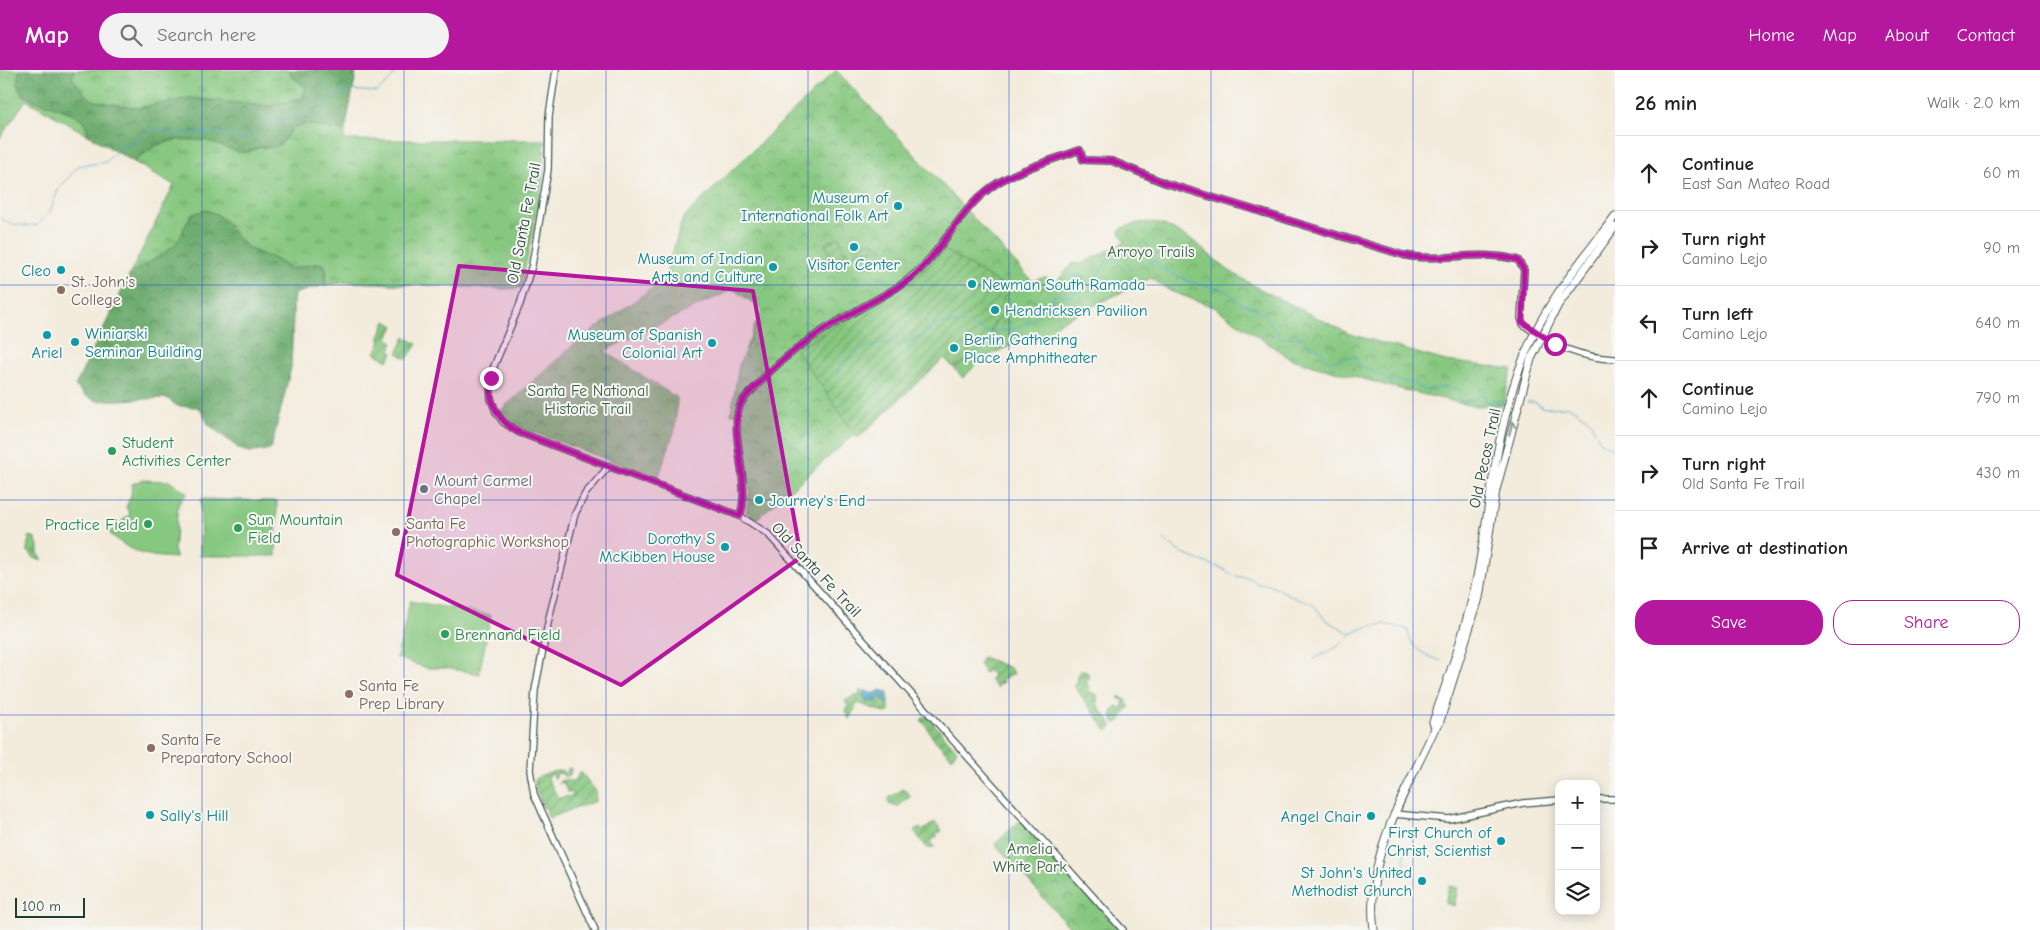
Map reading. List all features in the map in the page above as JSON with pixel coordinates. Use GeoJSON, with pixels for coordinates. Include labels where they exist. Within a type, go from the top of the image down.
{"type":"FeatureCollection","features":[{"type":"Feature","properties":{"kind":"main road","name":"Old Pecos Trail"},"geometry":{"type":"LineString","coordinates":[[1374,930],[1372,902],[1376,868],[1394,814],[1435,728],[1433,722],[1473,597],[1490,491],[1520,366],[1561,290],[1615,216]]}},
{"type":"Feature","properties":{"kind":"main road","name":"Old Pecos Trail"},"geometry":{"type":"LineString","coordinates":[[1538,334],[1615,227]]}},
{"type":"Feature","properties":{"kind":"street","name":"Old Santa Fe Trail"},"geometry":{"type":"LineString","coordinates":[[556,70],[549,116],[548,170],[533,259],[520,304],[492,372],[490,387],[494,409],[503,422],[518,432],[740,516],[759,527],[780,545],[1123,930]]}},
{"type":"Feature","properties":{"kind":"street"},"geometry":{"type":"LineString","coordinates":[[740,516],[744,491],[738,436],[739,408],[742,402],[771,370],[795,348],[817,333],[899,286],[916,274],[948,238],[981,195],[995,184],[1080,150],[1083,160],[1112,161],[1165,183],[1403,255],[1426,258],[1485,256],[1518,260],[1524,270],[1521,320],[1524,325],[1582,356],[1615,359]]}},
{"type":"Feature","properties":{"kind":"street"},"geometry":{"type":"LineString","coordinates":[[595,930],[534,794],[530,770],[535,690],[549,618],[574,514],[585,494],[609,466]]}},
{"type":"Feature","properties":{"kind":"street"},"geometry":{"type":"LineString","coordinates":[[1600,800],[1615,799]]}},
{"type":"Feature","properties":{"kind":"street"},"geometry":{"type":"LineString","coordinates":[[1394,814],[1449,819],[1523,803],[1555,800]]}},
{"type":"Feature","properties":{"kind":"highlighted area"},"geometry":{"type":"Polygon","coordinates":[[[459,266],[753,291],[801,557],[621,685],[397,575],[459,266]]]}},
{"type":"Feature","properties":{"kind":"green space"},"geometry":{"type":"Polygon","coordinates":[[[0,70],[20,70],[19,84],[24,96],[79,116],[86,125],[88,135],[26,100],[0,138],[0,70]]]}},
{"type":"Feature","properties":{"kind":"green space"},"geometry":{"type":"Polygon","coordinates":[[[20,70],[74,70],[72,78],[86,95],[94,101],[138,108],[190,98],[269,106],[303,98],[306,87],[291,76],[290,70],[339,70],[356,74],[345,131],[305,124],[293,127],[281,144],[275,147],[262,147],[247,152],[238,152],[205,140],[173,140],[154,146],[134,162],[88,135],[84,123],[74,114],[33,100],[23,94],[18,84],[20,70]]]}},
{"type":"Feature","properties":{"kind":"green space"},"geometry":{"type":"Polygon","coordinates":[[[74,70],[290,70],[291,76],[306,87],[303,98],[269,106],[169,102],[138,108],[94,101],[86,95],[72,78],[74,70]]]}},
{"type":"Feature","properties":{"kind":"green space"},"geometry":{"type":"Polygon","coordinates":[[[836,70],[1032,281],[1045,277],[1057,281],[1073,263],[1081,264],[1125,242],[1119,231],[1124,227],[1153,222],[1164,225],[1192,240],[1228,270],[1258,288],[1350,334],[1446,361],[1512,369],[1503,405],[1473,406],[1396,388],[1291,359],[1214,307],[1170,291],[1151,278],[1060,322],[1045,335],[1033,336],[983,358],[963,378],[953,367],[963,363],[988,344],[991,330],[1004,308],[946,360],[944,358],[755,520],[746,512],[750,490],[743,460],[741,415],[731,414],[739,365],[762,309],[733,289],[604,351],[677,398],[675,429],[658,478],[516,426],[500,411],[578,341],[664,280],[683,218],[836,70]]]}},
{"type":"Feature","properties":{"kind":"green space"},"geometry":{"type":"Polygon","coordinates":[[[305,124],[345,131],[344,140],[545,140],[542,184],[521,288],[506,289],[349,282],[325,285],[327,272],[306,266],[290,269],[244,244],[235,234],[232,227],[191,214],[181,236],[169,250],[131,272],[174,185],[134,162],[151,149],[175,140],[206,140],[234,148],[275,147],[294,129],[305,124]]]}},
{"type":"Feature","properties":{"kind":"green space"},"geometry":{"type":"Polygon","coordinates":[[[206,210],[225,221],[245,246],[255,252],[273,258],[290,269],[319,263],[326,267],[325,285],[294,294],[291,368],[271,449],[250,452],[238,448],[208,424],[203,413],[197,407],[177,406],[167,398],[97,401],[84,395],[75,386],[131,272],[169,250],[179,239],[192,214],[206,210]]]}},
{"type":"Feature","properties":{"kind":"green space"},"geometry":{"type":"Polygon","coordinates":[[[840,237],[842,249],[849,251],[844,253],[846,256],[841,261],[827,266],[824,263],[830,253],[825,244],[840,237]]]}},
{"type":"Feature","properties":{"kind":"green space"},"geometry":{"type":"Polygon","coordinates":[[[871,241],[884,249],[855,251],[854,248],[871,241]]]}},
{"type":"Feature","properties":{"kind":"green space"},"geometry":{"type":"Polygon","coordinates":[[[943,249],[999,283],[1016,287],[1001,299],[1005,313],[994,323],[988,344],[957,366],[953,367],[944,358],[858,438],[796,350],[909,282],[943,249]]]}},
{"type":"Feature","properties":{"kind":"green space"},"geometry":{"type":"Polygon","coordinates":[[[386,321],[394,326],[388,338],[393,342],[390,351],[393,353],[388,361],[375,353],[381,341],[379,339],[386,321]]]}},
{"type":"Feature","properties":{"kind":"green space"},"geometry":{"type":"Polygon","coordinates":[[[405,337],[417,344],[407,359],[397,353],[405,337]]]}},
{"type":"Feature","properties":{"kind":"green space","name":"Practice Field"},"geometry":{"type":"Polygon","coordinates":[[[142,480],[169,481],[187,493],[178,505],[174,552],[177,557],[175,558],[139,553],[109,533],[130,514],[126,507],[131,496],[132,484],[142,480]]]}},
{"type":"Feature","properties":{"kind":"green space","name":"Sun Mountain Field"},"geometry":{"type":"Polygon","coordinates":[[[201,499],[277,501],[276,556],[200,556],[201,499]]]}},
{"type":"Feature","properties":{"kind":"green space"},"geometry":{"type":"Polygon","coordinates":[[[29,536],[34,537],[38,545],[38,553],[43,560],[34,558],[27,550],[29,536]]]}},
{"type":"Feature","properties":{"kind":"green space","name":"Brennand Field"},"geometry":{"type":"Polygon","coordinates":[[[410,601],[491,615],[479,674],[446,668],[427,668],[397,658],[410,601]]]}},
{"type":"Feature","properties":{"kind":"green space"},"geometry":{"type":"Polygon","coordinates":[[[983,657],[1010,668],[1014,674],[1002,679],[1003,683],[997,685],[997,688],[990,680],[993,674],[987,670],[985,673],[979,664],[983,657]]]}},
{"type":"Feature","properties":{"kind":"green space"},"geometry":{"type":"Polygon","coordinates":[[[1081,669],[1088,673],[1089,679],[1086,681],[1090,692],[1097,695],[1097,704],[1113,726],[1107,731],[1074,686],[1081,669]]]}},
{"type":"Feature","properties":{"kind":"green space"},"geometry":{"type":"Polygon","coordinates":[[[860,690],[870,701],[876,701],[881,696],[886,704],[889,703],[889,712],[885,713],[858,703],[849,719],[845,710],[848,706],[845,701],[855,695],[859,696],[860,690]]]}},
{"type":"Feature","properties":{"kind":"green space"},"geometry":{"type":"Polygon","coordinates":[[[1119,696],[1128,701],[1126,704],[1130,706],[1119,722],[1115,723],[1111,715],[1116,706],[1122,708],[1124,701],[1118,698],[1119,696]]]}},
{"type":"Feature","properties":{"kind":"green space"},"geometry":{"type":"Polygon","coordinates":[[[926,715],[957,750],[952,758],[932,737],[921,720],[926,715]]]}},
{"type":"Feature","properties":{"kind":"green space"},"geometry":{"type":"Polygon","coordinates":[[[571,768],[570,776],[565,777],[560,773],[557,774],[555,779],[553,774],[547,777],[558,798],[573,796],[572,792],[568,793],[563,782],[558,784],[561,780],[574,781],[581,772],[595,790],[596,801],[549,818],[546,812],[548,811],[544,808],[537,790],[535,780],[551,772],[562,770],[563,773],[568,772],[567,769],[571,768]]]}},
{"type":"Feature","properties":{"kind":"green space"},"geometry":{"type":"Polygon","coordinates":[[[903,789],[911,796],[897,807],[889,804],[889,798],[903,789]]]}},
{"type":"Feature","properties":{"kind":"green space"},"geometry":{"type":"Polygon","coordinates":[[[935,822],[942,831],[934,835],[938,836],[931,841],[935,847],[927,848],[914,831],[920,828],[922,831],[935,822]]]}},
{"type":"Feature","properties":{"kind":"green space","name":"Amelia White Park"},"geometry":{"type":"Polygon","coordinates":[[[1018,822],[1023,822],[1119,930],[1072,930],[995,844],[1018,822]]]}},
{"type":"Feature","properties":{"kind":"green space"},"geometry":{"type":"Polygon","coordinates":[[[1449,886],[1458,888],[1454,906],[1445,903],[1449,886]]]}},
{"type":"Feature","properties":{"kind":"water"},"geometry":{"type":"Polygon","coordinates":[[[864,690],[873,694],[881,690],[888,692],[888,703],[886,704],[881,696],[876,702],[866,702],[863,696],[864,690]]]}},
{"type":"Feature","properties":{"kind":"waterway"},"geometry":{"type":"LineString","coordinates":[[0,217],[8,223],[23,226],[38,225],[50,212],[58,190],[78,166],[106,162],[123,144],[140,140],[152,128],[175,135],[215,131],[240,139],[247,138],[265,122],[285,123],[307,113],[318,103],[348,90],[377,92],[392,78],[396,70]]}},
{"type":"Feature","properties":{"kind":"waterway"},"geometry":{"type":"LineString","coordinates":[[838,376],[840,363],[861,349],[881,343],[902,344],[924,335],[936,324],[963,323],[987,331],[1012,330],[1034,319],[1043,308],[1049,309],[1054,294],[1069,296],[1076,293],[1074,275],[1079,275],[1085,283],[1092,285],[1108,259],[1122,260],[1131,270]]}},
{"type":"Feature","properties":{"kind":"waterway"},"geometry":{"type":"LineString","coordinates":[[1148,263],[1155,260],[1162,268],[1188,281],[1227,291],[1241,304],[1256,308],[1267,317],[1280,338],[1303,337],[1309,345],[1321,350],[1329,361],[1355,356],[1360,366],[1369,369],[1390,382],[1410,382],[1425,390],[1446,387],[1458,391],[1461,402],[1471,401],[1479,395],[1485,396],[1487,402],[1503,401]]}},
{"type":"Feature","properties":{"kind":"waterway"},"geometry":{"type":"LineString","coordinates":[[1527,402],[1534,402],[1544,408],[1570,407],[1589,419],[1600,442],[1615,449]]}},
{"type":"Feature","properties":{"kind":"waterway"},"geometry":{"type":"LineString","coordinates":[[1164,539],[1184,554],[1237,576],[1249,578],[1257,584],[1269,584],[1299,600],[1311,602],[1326,620],[1351,634]]}},
{"type":"Feature","properties":{"kind":"waterway"},"geometry":{"type":"LineString","coordinates":[[1314,659],[1340,645],[1351,634],[1366,627],[1385,624],[1407,629],[1411,641],[1419,650],[1441,661]]}},
{"type":"Feature","properties":{"kind":"waterway"},"geometry":{"type":"LineString","coordinates":[[1404,867],[1405,850],[1409,845]]}},
{"type":"Feature","properties":{"kind":"place","name":"Museum of International Folk Art"},"geometry":{"type":"Point","coordinates":[898,206]}},
{"type":"Feature","properties":{"kind":"place","name":"Visitor Center"},"geometry":{"type":"Point","coordinates":[854,247]}},
{"type":"Feature","properties":{"kind":"place","name":"Museum of Indian Arts and Culture"},"geometry":{"type":"Point","coordinates":[773,267]}},
{"type":"Feature","properties":{"kind":"place","name":"Cleo"},"geometry":{"type":"Point","coordinates":[61,270]}},
{"type":"Feature","properties":{"kind":"place","name":"Newman South Ramada"},"geometry":{"type":"Point","coordinates":[972,284]}},
{"type":"Feature","properties":{"kind":"place","name":"St. John's College"},"geometry":{"type":"Point","coordinates":[61,290]}},
{"type":"Feature","properties":{"kind":"place","name":"Hendricksen Pavilion"},"geometry":{"type":"Point","coordinates":[995,310]}},
{"type":"Feature","properties":{"kind":"place","name":"Ariel"},"geometry":{"type":"Point","coordinates":[47,335]}},
{"type":"Feature","properties":{"kind":"place","name":"Winiarski Seminar Building"},"geometry":{"type":"Point","coordinates":[75,342]}},
{"type":"Feature","properties":{"kind":"place","name":"Museum of Spanish Colonial Art"},"geometry":{"type":"Point","coordinates":[712,343]}},
{"type":"Feature","properties":{"kind":"place","name":"Berlin Gathering Place Amphitheater"},"geometry":{"type":"Point","coordinates":[954,348]}},
{"type":"Feature","properties":{"kind":"place","name":"Student Activities Center"},"geometry":{"type":"Point","coordinates":[112,451]}},
{"type":"Feature","properties":{"kind":"place","name":"Mount Carmel Chapel"},"geometry":{"type":"Point","coordinates":[424,489]}},
{"type":"Feature","properties":{"kind":"place","name":"Journey's End"},"geometry":{"type":"Point","coordinates":[759,500]}},
{"type":"Feature","properties":{"kind":"place","name":"Practice Field"},"geometry":{"type":"Point","coordinates":[148,524]}},
{"type":"Feature","properties":{"kind":"place","name":"Sun Mountain Field"},"geometry":{"type":"Point","coordinates":[238,528]}},
{"type":"Feature","properties":{"kind":"place","name":"Santa Fe Photographic Workshop"},"geometry":{"type":"Point","coordinates":[396,532]}},
{"type":"Feature","properties":{"kind":"place","name":"Dorothy S McKibben House"},"geometry":{"type":"Point","coordinates":[725,547]}},
{"type":"Feature","properties":{"kind":"place","name":"Brennand Field"},"geometry":{"type":"Point","coordinates":[445,634]}},
{"type":"Feature","properties":{"kind":"place","name":"Santa Fe Prep Library"},"geometry":{"type":"Point","coordinates":[349,694]}},
{"type":"Feature","properties":{"kind":"place","name":"Santa Fe Preparatory School"},"geometry":{"type":"Point","coordinates":[151,748]}},
{"type":"Feature","properties":{"kind":"place","name":"Sally's Hill"},"geometry":{"type":"Point","coordinates":[150,815]}},
{"type":"Feature","properties":{"kind":"place","name":"Angel Chair"},"geometry":{"type":"Point","coordinates":[1371,816]}},
{"type":"Feature","properties":{"kind":"place","name":"First Church of Christ, Scientist"},"geometry":{"type":"Point","coordinates":[1501,841]}},
{"type":"Feature","properties":{"kind":"place","name":"St John's United Methodist Church"},"geometry":{"type":"Point","coordinates":[1422,881]}},
{"type":"Feature","properties":{"kind":"route"},"geometry":{"type":"LineString","coordinates":[[491,378],[490,393],[494,409],[503,422],[518,432],[740,516],[743,507],[744,491],[738,436],[739,408],[742,402],[771,370],[795,348],[817,333],[899,286],[916,274],[948,238],[981,195],[995,184],[1080,150],[1083,160],[1099,159],[1112,161],[1165,183],[1403,255],[1426,258],[1462,255],[1494,256],[1518,260],[1524,267],[1522,322],[1528,328],[1555,344]]}},
{"type":"Feature","properties":{"kind":"park label","name":"Arroyo Trails"},"geometry":{"type":"Point","coordinates":[1151,251]}},
{"type":"Feature","properties":{"kind":"park label","name":"Santa Fe National Historic Trail"},"geometry":{"type":"Point","coordinates":[588,399]}}]}
